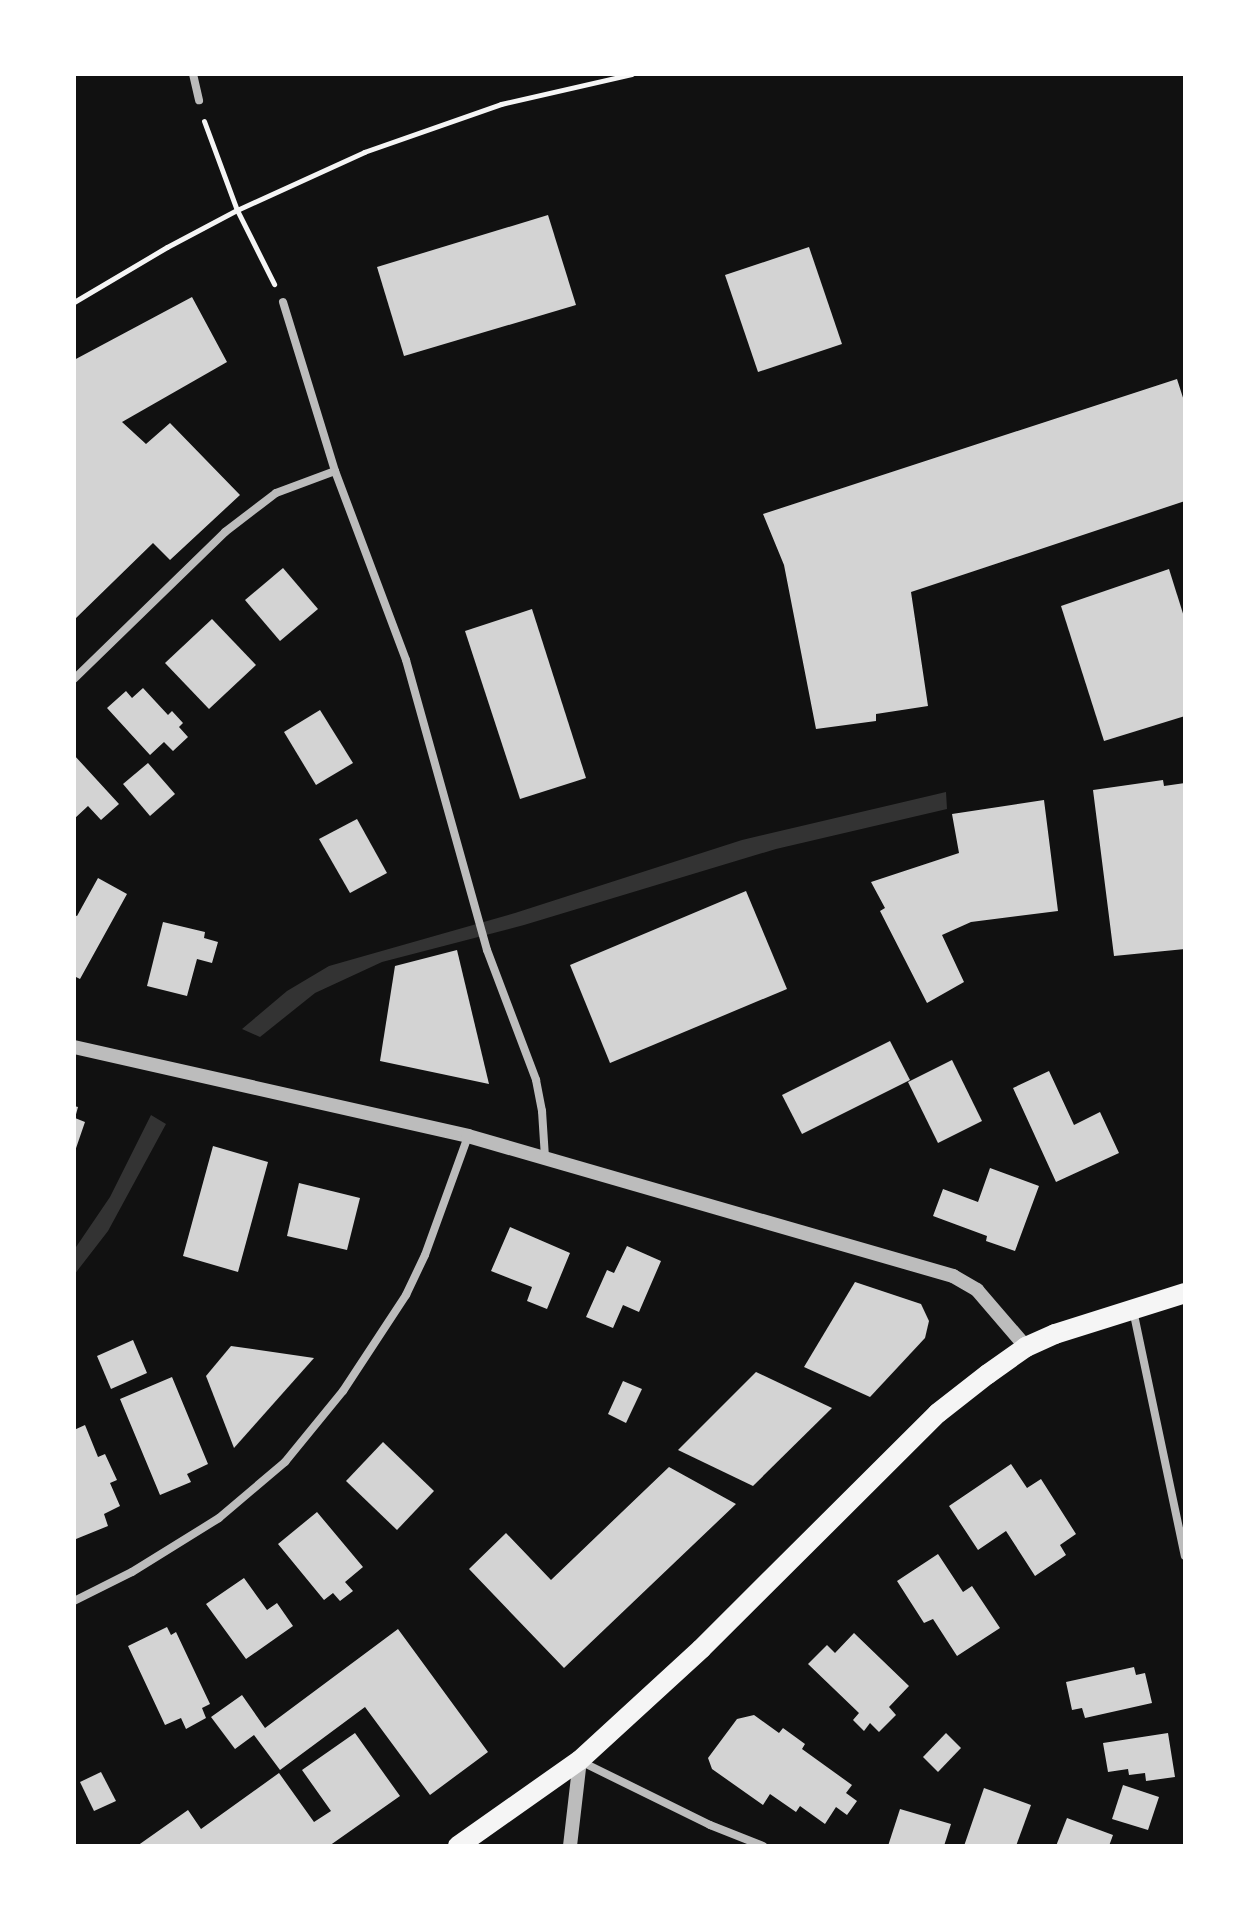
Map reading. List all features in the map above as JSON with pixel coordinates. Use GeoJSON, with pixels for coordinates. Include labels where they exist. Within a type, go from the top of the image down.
{"type":"FeatureCollection","features":[{"type":"Feature","properties":{"kind":"main road"},"geometry":{"type":"LineString","coordinates":[[458,1846],[580,1760],[701,1649],[938,1413],[1026,1347],[1095,1319],[1185,1293]]}},
{"type":"Feature","properties":{"kind":"street"},"geometry":{"type":"LineString","coordinates":[[193,74],[199,100]]}},
{"type":"Feature","properties":{"kind":"street"},"geometry":{"type":"LineString","coordinates":[[283,302],[335,471],[406,660],[487,950],[536,1080],[542,1111],[545,1158]]}},
{"type":"Feature","properties":{"kind":"street"},"geometry":{"type":"LineString","coordinates":[[74,679],[225,532],[276,493],[335,471]]}},
{"type":"Feature","properties":{"kind":"street"},"geometry":{"type":"LineString","coordinates":[[74,1047],[468,1136],[958,1278],[980,1294],[1026,1347]]}},
{"type":"Feature","properties":{"kind":"street"},"geometry":{"type":"LineString","coordinates":[[74,1601],[132,1572],[219,1518],[285,1462],[343,1391],[406,1295],[468,1136]]}},
{"type":"Feature","properties":{"kind":"street"},"geometry":{"type":"LineString","coordinates":[[1133,1309],[1185,1556]]}},
{"type":"Feature","properties":{"kind":"street"},"geometry":{"type":"LineString","coordinates":[[570,1846],[580,1760],[710,1825],[763,1846]]}},
{"type":"Feature","properties":{"kind":"path"},"geometry":{"type":"LineString","coordinates":[[74,302],[237,210],[364,152],[501,104],[632,74]]}},
{"type":"Feature","properties":{"kind":"path"},"geometry":{"type":"LineString","coordinates":[[199,100],[209,140],[237,210],[283,302]]}},
{"type":"Feature","properties":{"kind":"shaded area"},"geometry":{"type":"Polygon","coordinates":[[[946,792],[947,809],[776,849],[524,925],[382,962],[315,993],[260,1037],[242,1029],[287,991],[329,966],[515,913],[742,840],[946,792]]]}},
{"type":"Feature","properties":{"kind":"shaded area"},"geometry":{"type":"Polygon","coordinates":[[[151,1115],[166,1124],[108,1231],[74,1275],[74,1250],[110,1197],[151,1115]]]}},
{"type":"Feature","properties":{"kind":"building"},"geometry":{"type":"Polygon","coordinates":[[[548,215],[576,305],[404,356],[377,267],[548,215]]]}},
{"type":"Feature","properties":{"kind":"building"},"geometry":{"type":"Polygon","coordinates":[[[809,247],[842,344],[758,372],[725,275],[809,247]]]}},
{"type":"Feature","properties":{"kind":"building"},"geometry":{"type":"Polygon","coordinates":[[[192,297],[227,362],[122,422],[146,444],[170,423],[240,495],[170,560],[153,543],[74,620],[74,360],[192,297]]]}},
{"type":"Feature","properties":{"kind":"building"},"geometry":{"type":"Polygon","coordinates":[[[1177,379],[1185,404],[1185,501],[911,592],[928,706],[876,714],[876,721],[816,729],[784,565],[763,514],[1177,379]]]}},
{"type":"Feature","properties":{"kind":"building"},"geometry":{"type":"Polygon","coordinates":[[[283,568],[318,609],[280,641],[245,600],[283,568]]]}},
{"type":"Feature","properties":{"kind":"building"},"geometry":{"type":"Polygon","coordinates":[[[1169,569],[1185,620],[1185,716],[1104,741],[1061,606],[1169,569]]]}},
{"type":"Feature","properties":{"kind":"building"},"geometry":{"type":"Polygon","coordinates":[[[532,609],[586,778],[520,799],[465,631],[532,609]]]}},
{"type":"Feature","properties":{"kind":"building"},"geometry":{"type":"Polygon","coordinates":[[[212,619],[256,665],[209,709],[165,663],[212,619]]]}},
{"type":"Feature","properties":{"kind":"building"},"geometry":{"type":"Polygon","coordinates":[[[143,688],[168,715],[172,711],[183,723],[179,727],[188,737],[173,751],[164,742],[150,755],[107,708],[126,691],[132,698],[143,688]]]}},
{"type":"Feature","properties":{"kind":"building"},"geometry":{"type":"Polygon","coordinates":[[[320,710],[353,763],[316,785],[284,732],[320,710]]]}},
{"type":"Feature","properties":{"kind":"building"},"geometry":{"type":"Polygon","coordinates":[[[74,755],[119,804],[101,820],[88,806],[74,819],[74,755]]]}},
{"type":"Feature","properties":{"kind":"building"},"geometry":{"type":"Polygon","coordinates":[[[148,763],[175,794],[150,816],[123,784],[148,763]]]}},
{"type":"Feature","properties":{"kind":"building"},"geometry":{"type":"Polygon","coordinates":[[[1163,780],[1164,786],[1185,783],[1185,949],[1114,956],[1093,790],[1163,780]]]}},
{"type":"Feature","properties":{"kind":"building"},"geometry":{"type":"Polygon","coordinates":[[[1044,800],[1058,911],[971,922],[942,935],[964,982],[927,1003],[880,911],[885,908],[871,882],[959,853],[952,814],[1044,800]]]}},
{"type":"Feature","properties":{"kind":"building"},"geometry":{"type":"Polygon","coordinates":[[[357,819],[387,873],[350,893],[319,839],[357,819]]]}},
{"type":"Feature","properties":{"kind":"building"},"geometry":{"type":"Polygon","coordinates":[[[98,878],[127,894],[80,979],[74,976],[74,915],[77,916],[98,878]]]}},
{"type":"Feature","properties":{"kind":"building"},"geometry":{"type":"Polygon","coordinates":[[[746,891],[787,989],[610,1063],[570,965],[746,891]]]}},
{"type":"Feature","properties":{"kind":"building"},"geometry":{"type":"Polygon","coordinates":[[[163,922],[205,932],[204,938],[218,942],[212,963],[197,959],[187,996],[147,986],[163,922]]]}},
{"type":"Feature","properties":{"kind":"building"},"geometry":{"type":"Polygon","coordinates":[[[457,950],[489,1084],[380,1061],[395,966],[457,950]]]}},
{"type":"Feature","properties":{"kind":"building"},"geometry":{"type":"Polygon","coordinates":[[[890,1041],[910,1080],[802,1134],[782,1095],[890,1041]]]}},
{"type":"Feature","properties":{"kind":"building"},"geometry":{"type":"Polygon","coordinates":[[[952,1060],[982,1121],[938,1143],[908,1082],[952,1060]]]}},
{"type":"Feature","properties":{"kind":"building"},"geometry":{"type":"Polygon","coordinates":[[[1049,1071],[1074,1125],[1100,1112],[1119,1153],[1056,1182],[1013,1088],[1049,1071]]]}},
{"type":"Feature","properties":{"kind":"building"},"geometry":{"type":"Polygon","coordinates":[[[74,1106],[78,1107],[75,1118],[85,1122],[74,1154],[74,1106]]]}},
{"type":"Feature","properties":{"kind":"building"},"geometry":{"type":"Polygon","coordinates":[[[213,1146],[268,1162],[238,1272],[183,1256],[213,1146]]]}},
{"type":"Feature","properties":{"kind":"building"},"geometry":{"type":"Polygon","coordinates":[[[990,1168],[1039,1186],[1015,1251],[986,1241],[987,1236],[933,1216],[943,1189],[978,1202],[990,1168]]]}},
{"type":"Feature","properties":{"kind":"building"},"geometry":{"type":"Polygon","coordinates":[[[299,1183],[360,1198],[347,1250],[287,1236],[299,1183]]]}},
{"type":"Feature","properties":{"kind":"building"},"geometry":{"type":"Polygon","coordinates":[[[510,1227],[570,1253],[547,1309],[527,1301],[532,1287],[491,1271],[510,1227]]]}},
{"type":"Feature","properties":{"kind":"building"},"geometry":{"type":"Polygon","coordinates":[[[627,1246],[661,1261],[639,1312],[623,1305],[613,1328],[586,1317],[607,1270],[614,1273],[627,1246]]]}},
{"type":"Feature","properties":{"kind":"building"},"geometry":{"type":"Polygon","coordinates":[[[855,1282],[921,1304],[929,1321],[925,1338],[870,1397],[804,1367],[855,1282]]]}},
{"type":"Feature","properties":{"kind":"building"},"geometry":{"type":"Polygon","coordinates":[[[133,1340],[147,1373],[111,1389],[97,1356],[133,1340]]]}},
{"type":"Feature","properties":{"kind":"building"},"geometry":{"type":"Polygon","coordinates":[[[231,1346],[314,1358],[234,1448],[206,1376],[231,1346]]]}},
{"type":"Feature","properties":{"kind":"building"},"geometry":{"type":"Polygon","coordinates":[[[756,1372],[832,1408],[753,1486],[678,1450],[756,1372]]]}},
{"type":"Feature","properties":{"kind":"building"},"geometry":{"type":"Polygon","coordinates":[[[172,1377],[208,1464],[187,1474],[191,1482],[160,1495],[120,1399],[172,1377]]]}},
{"type":"Feature","properties":{"kind":"building"},"geometry":{"type":"Polygon","coordinates":[[[623,1381],[642,1389],[626,1423],[608,1414],[623,1381]]]}},
{"type":"Feature","properties":{"kind":"building"},"geometry":{"type":"Polygon","coordinates":[[[85,1425],[98,1457],[105,1454],[117,1480],[110,1483],[120,1506],[104,1514],[108,1526],[76,1539],[74,1430],[85,1425]]]}},
{"type":"Feature","properties":{"kind":"building"},"geometry":{"type":"Polygon","coordinates":[[[383,1442],[434,1491],[397,1530],[346,1481],[383,1442]]]}},
{"type":"Feature","properties":{"kind":"building"},"geometry":{"type":"Polygon","coordinates":[[[1011,1464],[1027,1488],[1041,1479],[1076,1534],[1060,1545],[1066,1555],[1035,1576],[1006,1531],[978,1550],[949,1506],[1011,1464]]]}},
{"type":"Feature","properties":{"kind":"building"},"geometry":{"type":"Polygon","coordinates":[[[669,1467],[736,1504],[564,1668],[469,1569],[506,1533],[551,1580],[669,1467]]]}},
{"type":"Feature","properties":{"kind":"building"},"geometry":{"type":"Polygon","coordinates":[[[317,1512],[363,1567],[345,1582],[353,1591],[340,1601],[333,1593],[324,1600],[278,1544],[317,1512]]]}},
{"type":"Feature","properties":{"kind":"building"},"geometry":{"type":"Polygon","coordinates":[[[938,1554],[963,1592],[972,1586],[1000,1628],[957,1656],[933,1619],[924,1623],[897,1581],[938,1554]]]}},
{"type":"Feature","properties":{"kind":"building"},"geometry":{"type":"Polygon","coordinates":[[[244,1578],[267,1610],[277,1603],[293,1626],[246,1659],[206,1604],[244,1578]]]}},
{"type":"Feature","properties":{"kind":"building"},"geometry":{"type":"Polygon","coordinates":[[[167,1627],[171,1635],[176,1632],[210,1704],[202,1708],[206,1718],[186,1729],[181,1718],[165,1725],[128,1646],[167,1627]]]}},
{"type":"Feature","properties":{"kind":"building"},"geometry":{"type":"Polygon","coordinates":[[[398,1629],[488,1752],[430,1795],[365,1707],[280,1770],[254,1735],[235,1749],[211,1717],[242,1695],[265,1728],[398,1629]]]}},
{"type":"Feature","properties":{"kind":"building"},"geometry":{"type":"Polygon","coordinates":[[[854,1633],[909,1686],[889,1707],[896,1715],[879,1732],[870,1723],[864,1731],[853,1720],[859,1713],[808,1664],[827,1645],[835,1653],[854,1633]]]}},
{"type":"Feature","properties":{"kind":"building"},"geometry":{"type":"Polygon","coordinates":[[[1134,1667],[1136,1675],[1145,1673],[1152,1703],[1085,1718],[1082,1708],[1072,1710],[1066,1682],[1134,1667]]]}},
{"type":"Feature","properties":{"kind":"building"},"geometry":{"type":"Polygon","coordinates":[[[754,1715],[779,1733],[783,1728],[805,1744],[802,1749],[852,1785],[846,1793],[857,1801],[847,1815],[836,1807],[825,1824],[800,1806],[796,1812],[770,1794],[763,1805],[712,1769],[708,1758],[737,1719],[754,1715]]]}},
{"type":"Feature","properties":{"kind":"building"},"geometry":{"type":"Polygon","coordinates":[[[355,1733],[400,1796],[329,1846],[137,1846],[188,1810],[201,1829],[279,1773],[314,1822],[331,1811],[302,1770],[355,1733]]]}},
{"type":"Feature","properties":{"kind":"building"},"geometry":{"type":"Polygon","coordinates":[[[946,1733],[961,1748],[938,1772],[923,1757],[946,1733]]]}},
{"type":"Feature","properties":{"kind":"building"},"geometry":{"type":"Polygon","coordinates":[[[1168,1733],[1175,1777],[1146,1781],[1145,1773],[1129,1775],[1128,1769],[1108,1772],[1103,1743],[1168,1733]]]}},
{"type":"Feature","properties":{"kind":"building"},"geometry":{"type":"Polygon","coordinates":[[[101,1772],[116,1801],[94,1811],[80,1782],[101,1772]]]}},
{"type":"Feature","properties":{"kind":"building"},"geometry":{"type":"Polygon","coordinates":[[[1123,1785],[1159,1797],[1148,1830],[1112,1819],[1123,1785]]]}},
{"type":"Feature","properties":{"kind":"building"},"geometry":{"type":"Polygon","coordinates":[[[984,1788],[1031,1805],[1016,1846],[964,1846],[984,1788]]]}},
{"type":"Feature","properties":{"kind":"building"},"geometry":{"type":"Polygon","coordinates":[[[900,1809],[951,1824],[944,1846],[888,1846],[900,1809]]]}},
{"type":"Feature","properties":{"kind":"building"},"geometry":{"type":"Polygon","coordinates":[[[1067,1818],[1113,1835],[1109,1846],[1056,1846],[1067,1818]]]}}]}
